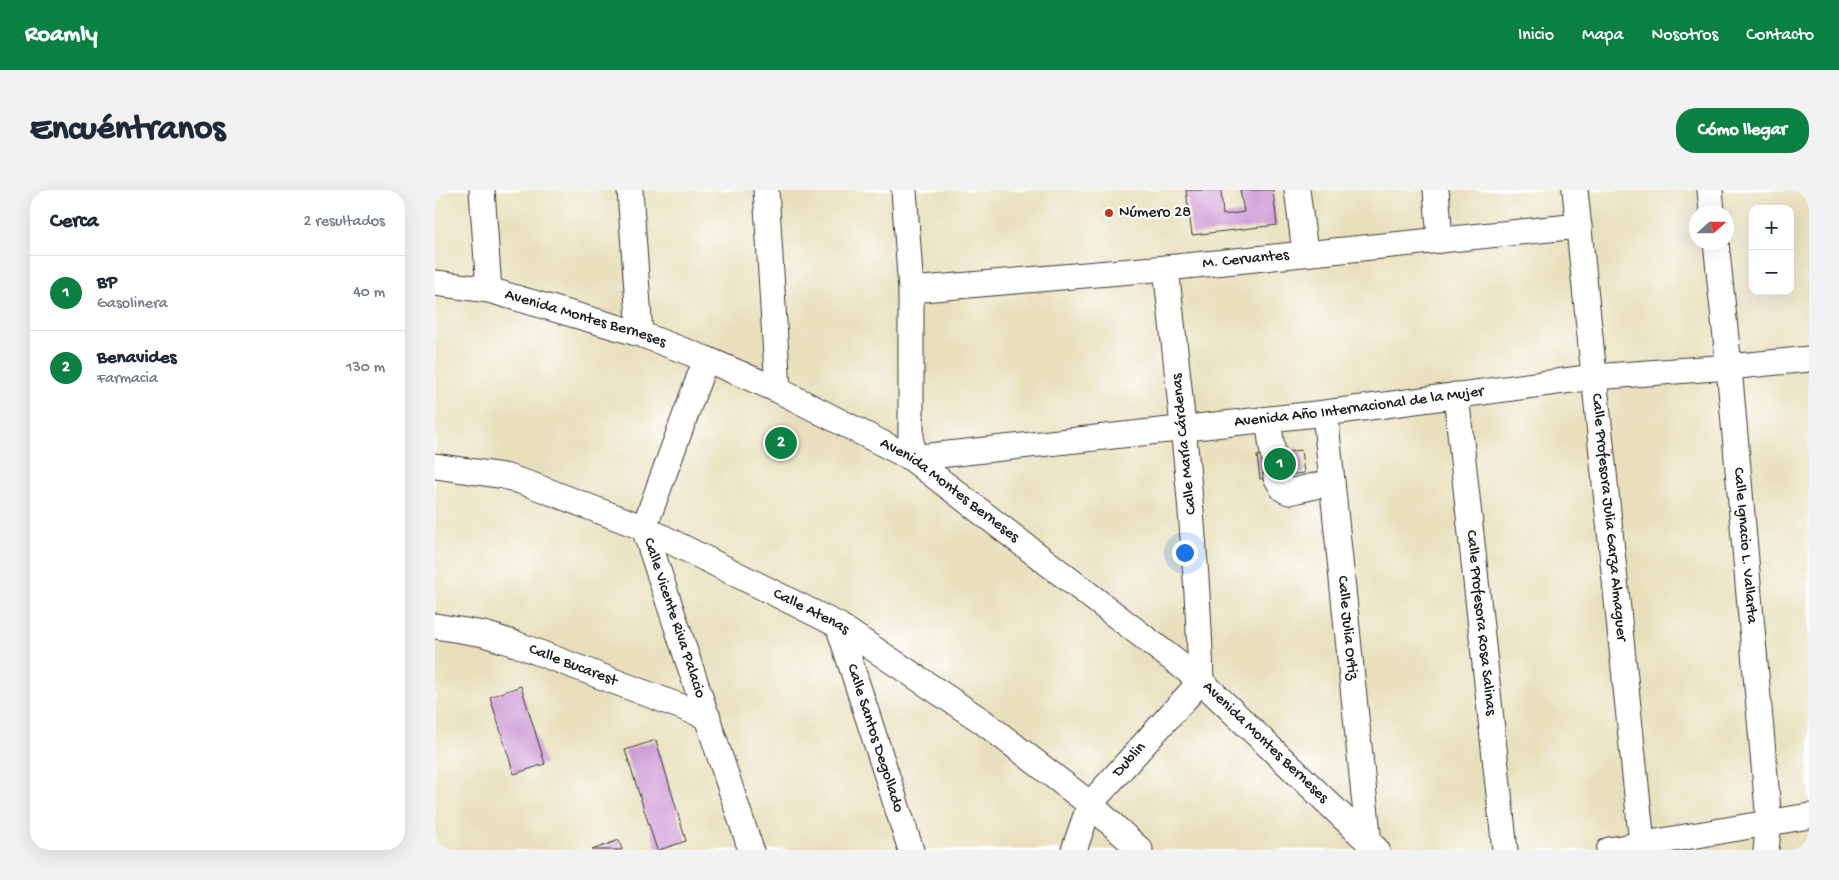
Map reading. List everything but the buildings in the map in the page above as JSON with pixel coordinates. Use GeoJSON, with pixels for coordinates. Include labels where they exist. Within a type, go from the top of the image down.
{"type":"FeatureCollection","features":[{"type":"Feature","properties":{"kind":"street"},"geometry":{"type":"LineString","coordinates":[[482,190],[489,290]]}},
{"type":"Feature","properties":{"kind":"street"},"geometry":{"type":"LineString","coordinates":[[630,190],[640,334]]}},
{"type":"Feature","properties":{"kind":"street"},"geometry":{"type":"LineString","coordinates":[[766,190],[778,390]]}},
{"type":"Feature","properties":{"kind":"street"},"geometry":{"type":"LineString","coordinates":[[904,190],[911,290],[911,458]]}},
{"type":"Feature","properties":{"kind":"street"},"geometry":{"type":"LineString","coordinates":[[1297,190],[1305,252]]}},
{"type":"Feature","properties":{"kind":"street"},"geometry":{"type":"LineString","coordinates":[[1436,190],[1440,240]]}},
{"type":"Feature","properties":{"kind":"street","name":"Calle Profesora Julia Garza Almaguer"},"geometry":{"type":"LineString","coordinates":[[1575,190],[1643,844]]}},
{"type":"Feature","properties":{"kind":"street"},"geometry":{"type":"LineString","coordinates":[[1710,190],[1711,205]]}},
{"type":"Feature","properties":{"kind":"street","name":"M. Cervantes"},"geometry":{"type":"LineString","coordinates":[[911,290],[1166,268],[1305,252],[1579,226]]}},
{"type":"Feature","properties":{"kind":"street","name":"Calle Ignacio L. Vallarta"},"geometry":{"type":"LineString","coordinates":[[1717,250],[1769,822],[1766,850]]}},
{"type":"Feature","properties":{"kind":"street","name":"Calle María Cárdenas"},"geometry":{"type":"LineString","coordinates":[[1166,268],[1184,429],[1196,565],[1201,681]]}},
{"type":"Feature","properties":{"kind":"street","name":"Avenida Montes Berneses"},"geometry":{"type":"LineString","coordinates":[[435,283],[489,290],[640,334],[707,359],[778,390],[911,458],[1201,681],[1373,847]]}},
{"type":"Feature","properties":{"kind":"street","name":"Calle Vicente Riva Palacio"},"geometry":{"type":"LineString","coordinates":[[707,359],[644,528],[751,850]]}},
{"type":"Feature","properties":{"kind":"street","name":"Avenida Año Internacional de la Mujer"},"geometry":{"type":"LineString","coordinates":[[911,458],[1268,420],[1594,378],[1809,359]]}},
{"type":"Feature","properties":{"kind":"street","name":"Calle Profesora Rosa Salinas"},"geometry":{"type":"LineString","coordinates":[[1456,395],[1505,850]]}},
{"type":"Feature","properties":{"kind":"street","name":"Calle Julia Ortiz"},"geometry":{"type":"LineString","coordinates":[[1325,413],[1373,847]]}},
{"type":"Feature","properties":{"kind":"street"},"geometry":{"type":"LineString","coordinates":[[1268,420],[1274,465],[1283,489],[1289,492],[1332,482]]}},
{"type":"Feature","properties":{"kind":"street","name":"Calle Atenas"},"geometry":{"type":"LineString","coordinates":[[435,466],[504,476],[644,528],[838,625],[982,721],[1090,804],[1140,850]]}},
{"type":"Feature","properties":{"kind":"street","name":"Calle Santos Degollado"},"geometry":{"type":"LineString","coordinates":[[838,625],[911,850]]}},
{"type":"Feature","properties":{"kind":"street","name":"Calle Bucarest"},"geometry":{"type":"LineString","coordinates":[[435,626],[484,634],[517,644],[708,717]]}},
{"type":"Feature","properties":{"kind":"street","name":"Dublin"},"geometry":{"type":"LineString","coordinates":[[1074,850],[1090,804],[1201,681]]}},
{"type":"Feature","properties":{"kind":"street"},"geometry":{"type":"LineString","coordinates":[[1609,850],[1809,816]]}},
{"type":"Feature","properties":{"kind":"place","name":"Número 28"},"geometry":{"type":"Point","coordinates":[1109,213]}},
{"type":"Feature","properties":{"kind":"place","name":"Benavides"},"geometry":{"type":"Point","coordinates":[781,443]}},
{"type":"Feature","properties":{"kind":"place","name":"BP"},"geometry":{"type":"Point","coordinates":[1280,464]}}]}
